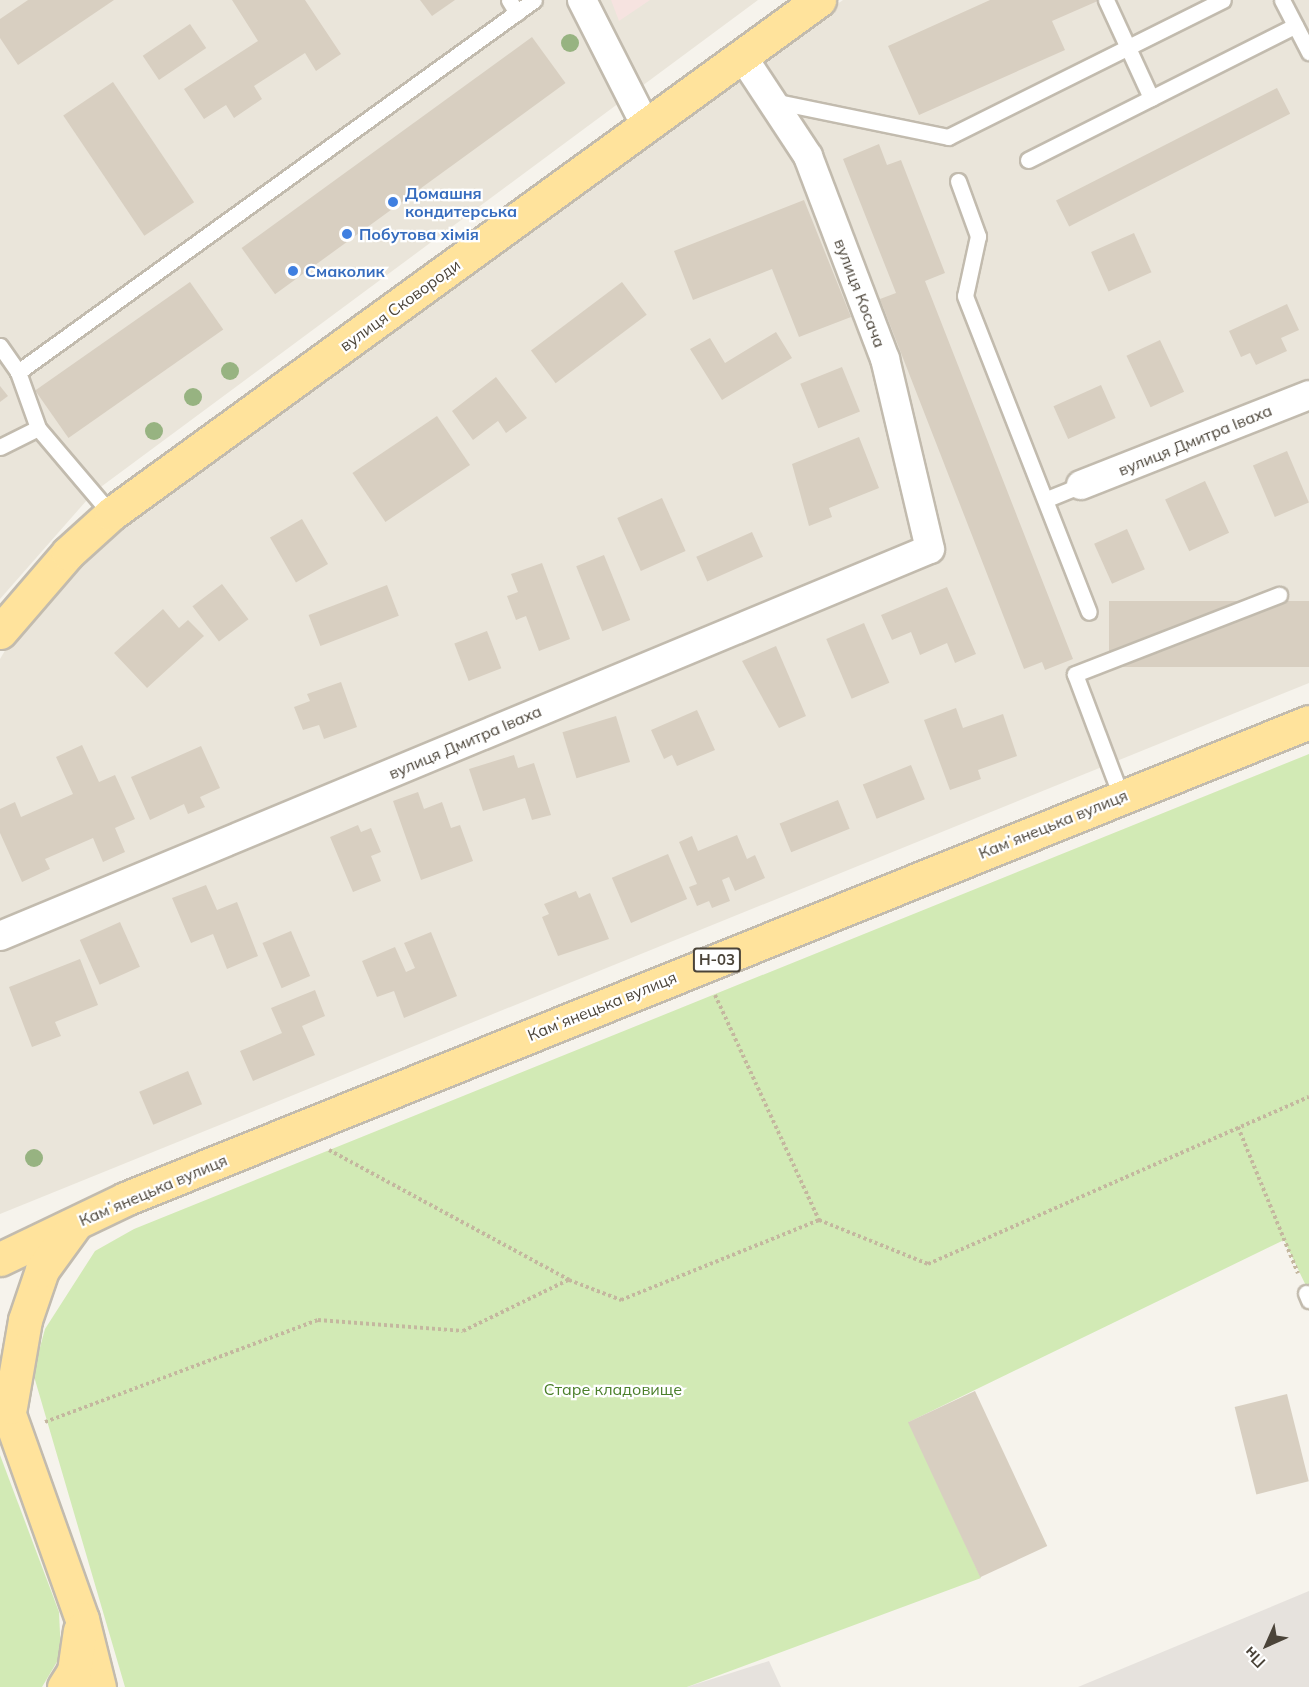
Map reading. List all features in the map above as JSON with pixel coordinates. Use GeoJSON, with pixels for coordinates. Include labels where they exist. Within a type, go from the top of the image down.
{"type":"FeatureCollection","features":[{"type":"Feature","properties":{"kind":"main road","name":"вулиця Сковороди"},"geometry":{"type":"LineString","coordinates":[[0,632],[68,553],[111,514],[819,0]]}},
{"type":"Feature","properties":{"kind":"main road","name":"Камʼянецька вулиця"},"geometry":{"type":"LineString","coordinates":[[0,1259],[77,1222],[1121,796],[1309,722]]}},
{"type":"Feature","properties":{"kind":"main road"},"geometry":{"type":"LineString","coordinates":[[77,1222],[42,1270],[25,1320],[5,1398],[81,1619],[99,1687]]}},
{"type":"Feature","properties":{"kind":"main road"},"geometry":{"type":"LineString","coordinates":[[64,1687],[74,1671],[81,1619]]}},
{"type":"Feature","properties":{"kind":"street"},"geometry":{"type":"LineString","coordinates":[[582,0],[646,126]]}},
{"type":"Feature","properties":{"kind":"street","name":"вулиця Косача"},"geometry":{"type":"LineString","coordinates":[[742,56],[808,156],[885,359],[930,549]]}},
{"type":"Feature","properties":{"kind":"street","name":"вулиця Дмитра Іваха"},"geometry":{"type":"LineString","coordinates":[[1082,485],[1309,394]]}},
{"type":"Feature","properties":{"kind":"street","name":"вулиця Дмитра Іваха"},"geometry":{"type":"LineString","coordinates":[[0,936],[930,549]]}},
{"type":"Feature","properties":{"kind":"lane"},"geometry":{"type":"LineString","coordinates":[[18,372],[513,7],[534,0]]}},
{"type":"Feature","properties":{"kind":"lane"},"geometry":{"type":"LineString","coordinates":[[1106,0],[1126,48],[1151,98]]}},
{"type":"Feature","properties":{"kind":"lane"},"geometry":{"type":"LineString","coordinates":[[772,101],[948,137],[1223,0]]}},
{"type":"Feature","properties":{"kind":"lane"},"geometry":{"type":"LineString","coordinates":[[1282,0],[1309,52]]}},
{"type":"Feature","properties":{"kind":"lane"},"geometry":{"type":"LineString","coordinates":[[1028,160],[1295,26]]}},
{"type":"Feature","properties":{"kind":"lane"},"geometry":{"type":"LineString","coordinates":[[957,181],[978,236],[965,296],[1047,500],[1089,612]]}},
{"type":"Feature","properties":{"kind":"lane"},"geometry":{"type":"LineString","coordinates":[[0,346],[18,372],[38,428],[111,514]]}},
{"type":"Feature","properties":{"kind":"lane"},"geometry":{"type":"LineString","coordinates":[[0,447],[38,428]]}},
{"type":"Feature","properties":{"kind":"lane"},"geometry":{"type":"LineString","coordinates":[[1047,500],[1082,485]]}},
{"type":"Feature","properties":{"kind":"lane"},"geometry":{"type":"LineString","coordinates":[[1121,796],[1075,674],[1279,595]]}},
{"type":"Feature","properties":{"kind":"path"},"geometry":{"type":"LineString","coordinates":[[714,993],[819,1220],[928,1264],[1309,1096]]}},
{"type":"Feature","properties":{"kind":"path"},"geometry":{"type":"LineString","coordinates":[[1238,1127],[1308,1296]]}},
{"type":"Feature","properties":{"kind":"path"},"geometry":{"type":"LineString","coordinates":[[328,1150],[568,1280],[621,1300],[819,1220]]}},
{"type":"Feature","properties":{"kind":"path"},"geometry":{"type":"LineString","coordinates":[[45,1423],[318,1320],[463,1331],[568,1280]]}},
{"type":"Feature","properties":{"kind":"shaded area"},"geometry":{"type":"Polygon","coordinates":[[[0,0],[758,0],[94,492],[0,599],[0,0]]]}},
{"type":"Feature","properties":{"kind":"shaded area"},"geometry":{"type":"Polygon","coordinates":[[[611,0],[650,0],[619,21],[611,0]]]}},
{"type":"Feature","properties":{"kind":"shaded area"},"geometry":{"type":"Polygon","coordinates":[[[843,0],[1309,0],[1309,683],[0,1214],[0,659],[13,637],[120,525],[843,0]]]}},
{"type":"Feature","properties":{"kind":"shaded area"},"geometry":{"type":"Polygon","coordinates":[[[1309,1591],[1309,1687],[1078,1687],[1309,1591]]]}},
{"type":"Feature","properties":{"kind":"shaded area"},"geometry":{"type":"Polygon","coordinates":[[[769,1661],[781,1687],[687,1687],[769,1661]]]}},
{"type":"Feature","properties":{"kind":"green space","name":"Старе кладовище"},"geometry":{"type":"Polygon","coordinates":[[[1309,754],[1309,1292],[1284,1240],[909,1422],[981,1578],[687,1687],[125,1687],[33,1373],[45,1329],[95,1251],[134,1229],[1309,754]]]}},
{"type":"Feature","properties":{"kind":"green space"},"geometry":{"type":"Polygon","coordinates":[[[0,1455],[59,1612],[61,1655],[42,1687],[0,1687],[0,1455]]]}},
{"type":"Feature","properties":{"kind":"building"},"geometry":{"type":"Polygon","coordinates":[[[28,0],[114,0],[18,65],[0,38],[0,19],[28,0]]]}},
{"type":"Feature","properties":{"kind":"building"},"geometry":{"type":"Polygon","coordinates":[[[232,0],[305,0],[341,54],[316,71],[305,53],[254,86],[262,99],[234,118],[226,105],[204,119],[184,89],[258,41],[232,0]]]}},
{"type":"Feature","properties":{"kind":"building"},"geometry":{"type":"Polygon","coordinates":[[[420,0],[455,0],[432,16],[420,0]]]}},
{"type":"Feature","properties":{"kind":"building"},"geometry":{"type":"Polygon","coordinates":[[[990,0],[1100,0],[1052,21],[1065,50],[919,115],[888,46],[990,0]]]}},
{"type":"Feature","properties":{"kind":"building"},"geometry":{"type":"Polygon","coordinates":[[[190,24],[206,48],[159,80],[143,56],[190,24]]]}},
{"type":"Feature","properties":{"kind":"building"},"geometry":{"type":"Polygon","coordinates":[[[532,37],[566,83],[275,294],[242,248],[532,37]]]}},
{"type":"Feature","properties":{"kind":"building"},"geometry":{"type":"Polygon","coordinates":[[[113,82],[194,202],[144,236],[63,116],[113,82]]]}},
{"type":"Feature","properties":{"kind":"building"},"geometry":{"type":"Polygon","coordinates":[[[1277,88],[1290,114],[1069,226],[1056,201],[1277,88]]]}},
{"type":"Feature","properties":{"kind":"building"},"geometry":{"type":"Polygon","coordinates":[[[879,144],[887,165],[901,160],[945,273],[925,281],[1073,659],[1045,670],[1042,662],[1024,669],[880,299],[896,293],[843,159],[879,144]]]}},
{"type":"Feature","properties":{"kind":"building"},"geometry":{"type":"Polygon","coordinates":[[[804,200],[851,317],[799,337],[772,269],[693,300],[674,251],[804,200]]]}},
{"type":"Feature","properties":{"kind":"building"},"geometry":{"type":"Polygon","coordinates":[[[1134,233],[1151,272],[1109,291],[1091,252],[1134,233]]]}},
{"type":"Feature","properties":{"kind":"building"},"geometry":{"type":"Polygon","coordinates":[[[190,282],[223,330],[68,438],[35,390],[190,282]]]}},
{"type":"Feature","properties":{"kind":"building"},"geometry":{"type":"Polygon","coordinates":[[[622,282],[647,315],[556,383],[531,351],[622,282]]]}},
{"type":"Feature","properties":{"kind":"building"},"geometry":{"type":"Polygon","coordinates":[[[1287,304],[1299,330],[1281,338],[1287,351],[1256,365],[1250,353],[1241,357],[1229,331],[1287,304]]]}},
{"type":"Feature","properties":{"kind":"building"},"geometry":{"type":"Polygon","coordinates":[[[776,332],[792,358],[722,400],[690,349],[710,338],[725,363],[776,332]]]}},
{"type":"Feature","properties":{"kind":"building"},"geometry":{"type":"Polygon","coordinates":[[[1160,340],[1184,392],[1151,407],[1126,356],[1160,340]]]}},
{"type":"Feature","properties":{"kind":"building"},"geometry":{"type":"Polygon","coordinates":[[[842,367],[860,412],[818,428],[800,384],[842,367]]]}},
{"type":"Feature","properties":{"kind":"building"},"geometry":{"type":"Polygon","coordinates":[[[496,377],[527,418],[506,433],[498,421],[473,440],[452,411],[496,377]]]}},
{"type":"Feature","properties":{"kind":"building"},"geometry":{"type":"Polygon","coordinates":[[[1101,385],[1116,418],[1068,439],[1053,406],[1101,385]]]}},
{"type":"Feature","properties":{"kind":"building"},"geometry":{"type":"Polygon","coordinates":[[[0,386],[8,396],[0,402],[0,386]]]}},
{"type":"Feature","properties":{"kind":"building"},"geometry":{"type":"Polygon","coordinates":[[[437,416],[470,465],[385,522],[352,473],[437,416]]]}},
{"type":"Feature","properties":{"kind":"building"},"geometry":{"type":"Polygon","coordinates":[[[859,437],[879,488],[829,508],[832,517],[809,526],[792,464],[859,437]]]}},
{"type":"Feature","properties":{"kind":"building"},"geometry":{"type":"Polygon","coordinates":[[[1287,451],[1309,503],[1275,517],[1253,465],[1287,451]]]}},
{"type":"Feature","properties":{"kind":"building"},"geometry":{"type":"Polygon","coordinates":[[[1205,481],[1229,533],[1189,551],[1165,500],[1205,481]]]}},
{"type":"Feature","properties":{"kind":"building"},"geometry":{"type":"Polygon","coordinates":[[[662,498],[686,551],[641,571],[617,518],[662,498]]]}},
{"type":"Feature","properties":{"kind":"building"},"geometry":{"type":"Polygon","coordinates":[[[302,519],[328,564],[296,583],[270,538],[302,519]]]}},
{"type":"Feature","properties":{"kind":"building"},"geometry":{"type":"Polygon","coordinates":[[[1127,529],[1145,569],[1112,584],[1094,544],[1127,529]]]}},
{"type":"Feature","properties":{"kind":"building"},"geometry":{"type":"Polygon","coordinates":[[[752,532],[763,557],[707,581],[696,557],[752,532]]]}},
{"type":"Feature","properties":{"kind":"building"},"geometry":{"type":"Polygon","coordinates":[[[604,555],[630,620],[602,631],[576,566],[604,555]]]}},
{"type":"Feature","properties":{"kind":"building"},"geometry":{"type":"Polygon","coordinates":[[[542,563],[570,639],[539,651],[526,616],[516,620],[507,596],[518,592],[511,574],[542,563]]]}},
{"type":"Feature","properties":{"kind":"building"},"geometry":{"type":"Polygon","coordinates":[[[222,584],[248,619],[219,641],[192,606],[222,584]]]}},
{"type":"Feature","properties":{"kind":"building"},"geometry":{"type":"Polygon","coordinates":[[[387,585],[399,616],[320,646],[309,615],[387,585]]]}},
{"type":"Feature","properties":{"kind":"building"},"geometry":{"type":"Polygon","coordinates":[[[947,587],[976,654],[955,663],[947,643],[920,655],[911,632],[892,640],[881,615],[947,587]]]}},
{"type":"Feature","properties":{"kind":"building"},"geometry":{"type":"Polygon","coordinates":[[[1109,601],[1309,601],[1309,667],[1109,667],[1109,601]]]}},
{"type":"Feature","properties":{"kind":"building"},"geometry":{"type":"Polygon","coordinates":[[[163,609],[179,628],[188,620],[204,636],[147,688],[114,653],[163,609]]]}},
{"type":"Feature","properties":{"kind":"building"},"geometry":{"type":"Polygon","coordinates":[[[864,623],[889,683],[852,699],[826,639],[864,623]]]}},
{"type":"Feature","properties":{"kind":"building"},"geometry":{"type":"Polygon","coordinates":[[[487,631],[501,668],[469,681],[454,644],[487,631]]]}},
{"type":"Feature","properties":{"kind":"building"},"geometry":{"type":"Polygon","coordinates":[[[776,646],[806,716],[779,728],[742,661],[776,646]]]}},
{"type":"Feature","properties":{"kind":"building"},"geometry":{"type":"Polygon","coordinates":[[[341,682],[357,727],[324,739],[319,725],[303,730],[294,707],[310,701],[307,694],[341,682]]]}},
{"type":"Feature","properties":{"kind":"building"},"geometry":{"type":"Polygon","coordinates":[[[956,708],[963,728],[1003,714],[1017,756],[978,770],[981,779],[950,790],[924,720],[956,708]]]}},
{"type":"Feature","properties":{"kind":"building"},"geometry":{"type":"Polygon","coordinates":[[[697,710],[715,750],[677,766],[672,755],[664,759],[651,730],[697,710]]]}},
{"type":"Feature","properties":{"kind":"building"},"geometry":{"type":"Polygon","coordinates":[[[616,716],[630,762],[576,778],[562,732],[616,716]]]}},
{"type":"Feature","properties":{"kind":"building"},"geometry":{"type":"Polygon","coordinates":[[[82,745],[99,782],[115,775],[135,819],[115,828],[125,852],[103,862],[93,838],[45,859],[50,869],[22,882],[0,833],[0,809],[15,802],[21,817],[73,794],[56,757],[82,745]]]}},
{"type":"Feature","properties":{"kind":"building"},"geometry":{"type":"Polygon","coordinates":[[[201,746],[220,788],[200,797],[205,807],[188,814],[184,804],[150,820],[131,777],[201,746]]]}},
{"type":"Feature","properties":{"kind":"building"},"geometry":{"type":"Polygon","coordinates":[[[514,755],[518,768],[534,763],[551,815],[532,820],[525,798],[483,811],[469,769],[514,755]]]}},
{"type":"Feature","properties":{"kind":"building"},"geometry":{"type":"Polygon","coordinates":[[[911,765],[925,799],[877,819],[863,784],[911,765]]]}},
{"type":"Feature","properties":{"kind":"building"},"geometry":{"type":"Polygon","coordinates":[[[418,792],[424,809],[442,802],[451,828],[460,825],[473,861],[421,880],[393,801],[418,792]]]}},
{"type":"Feature","properties":{"kind":"building"},"geometry":{"type":"Polygon","coordinates":[[[838,800],[850,829],[791,852],[780,824],[838,800]]]}},
{"type":"Feature","properties":{"kind":"building"},"geometry":{"type":"Polygon","coordinates":[[[358,825],[361,832],[371,828],[381,852],[371,856],[381,881],[353,892],[330,837],[358,825]]]}},
{"type":"Feature","properties":{"kind":"building"},"geometry":{"type":"Polygon","coordinates":[[[737,835],[747,859],[755,855],[765,878],[735,891],[729,877],[722,880],[730,901],[712,908],[709,901],[697,906],[689,887],[697,884],[679,842],[692,836],[698,851],[737,835]]]}},
{"type":"Feature","properties":{"kind":"building"},"geometry":{"type":"Polygon","coordinates":[[[668,854],[687,899],[631,923],[612,878],[668,854]]]}},
{"type":"Feature","properties":{"kind":"building"},"geometry":{"type":"Polygon","coordinates":[[[206,885],[217,910],[237,902],[258,956],[227,969],[213,934],[191,943],[172,898],[206,885]]]}},
{"type":"Feature","properties":{"kind":"building"},"geometry":{"type":"Polygon","coordinates":[[[576,891],[579,898],[590,893],[609,939],[558,956],[542,917],[549,914],[544,904],[576,891]]]}},
{"type":"Feature","properties":{"kind":"building"},"geometry":{"type":"Polygon","coordinates":[[[120,922],[140,967],[100,985],[80,940],[120,922]]]}},
{"type":"Feature","properties":{"kind":"building"},"geometry":{"type":"Polygon","coordinates":[[[291,931],[310,976],[282,988],[262,943],[291,931]]]}},
{"type":"Feature","properties":{"kind":"building"},"geometry":{"type":"Polygon","coordinates":[[[431,932],[457,996],[404,1018],[394,991],[377,997],[362,961],[395,947],[406,972],[415,968],[404,943],[431,932]]]}},
{"type":"Feature","properties":{"kind":"building"},"geometry":{"type":"Polygon","coordinates":[[[80,959],[98,1005],[55,1022],[61,1036],[32,1047],[9,987],[80,959]]]}},
{"type":"Feature","properties":{"kind":"building"},"geometry":{"type":"Polygon","coordinates":[[[315,990],[325,1016],[302,1026],[315,1055],[253,1081],[240,1051],[282,1033],[271,1008],[315,990]]]}},
{"type":"Feature","properties":{"kind":"building"},"geometry":{"type":"Polygon","coordinates":[[[188,1071],[202,1104],[153,1125],[139,1092],[188,1071]]]}},
{"type":"Feature","properties":{"kind":"building"},"geometry":{"type":"Polygon","coordinates":[[[975,1391],[1047,1546],[980,1577],[908,1422],[975,1391]]]}},
{"type":"Feature","properties":{"kind":"building"},"geometry":{"type":"Polygon","coordinates":[[[1287,1394],[1309,1481],[1256,1494],[1235,1407],[1287,1394]]]}},
{"type":"Feature","properties":{"kind":"place","name":"Домашня кондитерська"},"geometry":{"type":"Point","coordinates":[393,202]}},
{"type":"Feature","properties":{"kind":"place","name":"Побутова хімія"},"geometry":{"type":"Point","coordinates":[347,234]}},
{"type":"Feature","properties":{"kind":"place","name":"Смаколик"},"geometry":{"type":"Point","coordinates":[293,271]}}]}
